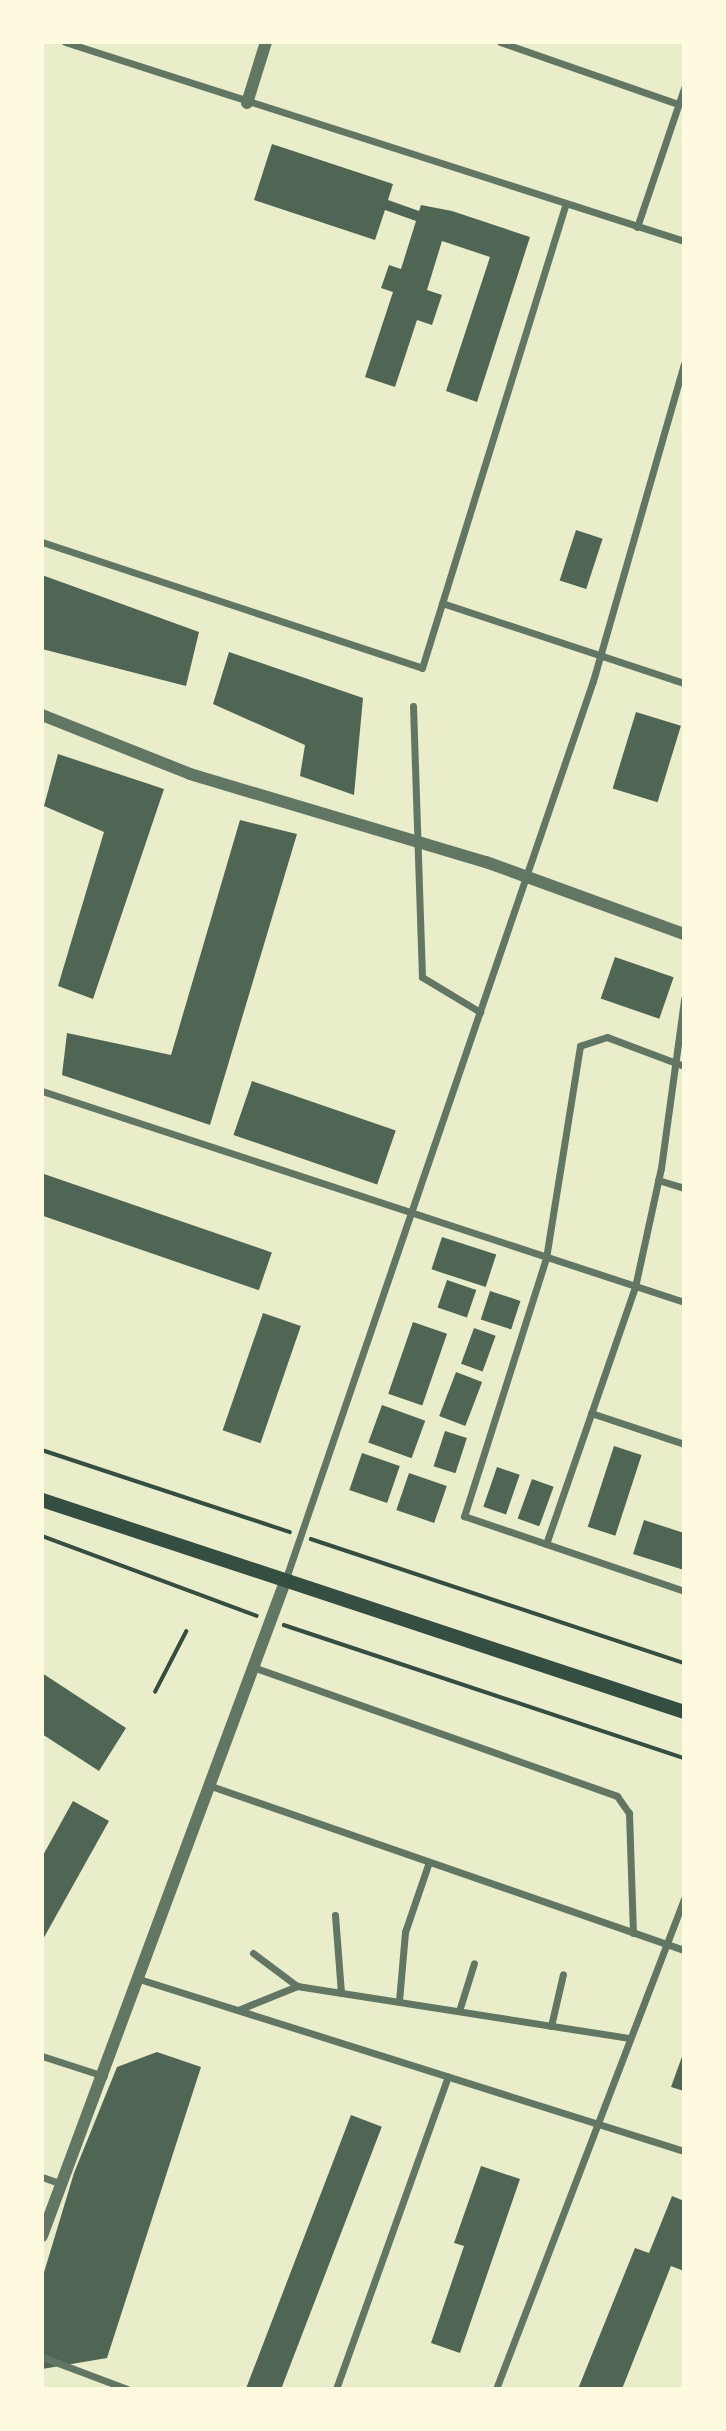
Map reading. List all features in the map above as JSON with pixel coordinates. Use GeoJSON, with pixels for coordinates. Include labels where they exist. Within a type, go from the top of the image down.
{"type":"FeatureCollection","features":[{"type":"Feature","properties":{"kind":"main road"},"geometry":{"type":"LineString","coordinates":[[42,1500],[684,1712]]}},
{"type":"Feature","properties":{"kind":"street"},"geometry":{"type":"LineString","coordinates":[[65,42],[247,103],[684,241]]}},
{"type":"Feature","properties":{"kind":"street"},"geometry":{"type":"LineString","coordinates":[[247,103],[266,42]]}},
{"type":"Feature","properties":{"kind":"street"},"geometry":{"type":"LineString","coordinates":[[500,42],[678,104]]}},
{"type":"Feature","properties":{"kind":"street"},"geometry":{"type":"LineString","coordinates":[[637,227],[684,88]]}},
{"type":"Feature","properties":{"kind":"street"},"geometry":{"type":"LineString","coordinates":[[42,542],[422,668],[566,204]]}},
{"type":"Feature","properties":{"kind":"street"},"geometry":{"type":"LineString","coordinates":[[42,2236],[105,2076],[208,1785],[285,1582],[527,878],[600,652],[684,364]]}},
{"type":"Feature","properties":{"kind":"street"},"geometry":{"type":"LineString","coordinates":[[442,603],[600,652],[684,683]]}},
{"type":"Feature","properties":{"kind":"street"},"geometry":{"type":"LineString","coordinates":[[413,706],[422,977],[480,1012]]}},
{"type":"Feature","properties":{"kind":"street"},"geometry":{"type":"LineString","coordinates":[[42,715],[190,774],[417,840],[684,934]]}},
{"type":"Feature","properties":{"kind":"street"},"geometry":{"type":"LineString","coordinates":[[546,1544],[635,1287],[658,1180],[672,1062],[684,999]]}},
{"type":"Feature","properties":{"kind":"street"},"geometry":{"type":"LineString","coordinates":[[684,1066],[607,1037],[580,1046],[547,1258],[464,1517],[684,1591]]}},
{"type":"Feature","properties":{"kind":"street"},"geometry":{"type":"LineString","coordinates":[[42,1091],[684,1302]]}},
{"type":"Feature","properties":{"kind":"street"},"geometry":{"type":"LineString","coordinates":[[658,1180],[684,1188]]}},
{"type":"Feature","properties":{"kind":"street"},"geometry":{"type":"LineString","coordinates":[[591,1413],[684,1444]]}},
{"type":"Feature","properties":{"kind":"street"},"geometry":{"type":"LineString","coordinates":[[253,1667],[617,1797],[629,1813],[633,1933]]}},
{"type":"Feature","properties":{"kind":"street"},"geometry":{"type":"LineString","coordinates":[[208,1785],[684,1950]]}},
{"type":"Feature","properties":{"kind":"street"},"geometry":{"type":"LineString","coordinates":[[399,2001],[405,1932],[429,1862]]}},
{"type":"Feature","properties":{"kind":"street"},"geometry":{"type":"LineString","coordinates":[[496,2389],[684,1899]]}},
{"type":"Feature","properties":{"kind":"street"},"geometry":{"type":"LineString","coordinates":[[335,1915],[341,1993]]}},
{"type":"Feature","properties":{"kind":"street"},"geometry":{"type":"LineString","coordinates":[[253,1953],[297,1986],[630,2038]]}},
{"type":"Feature","properties":{"kind":"street"},"geometry":{"type":"LineString","coordinates":[[459,2011],[474,1963]]}},
{"type":"Feature","properties":{"kind":"street"},"geometry":{"type":"LineString","coordinates":[[551,2025],[563,1974]]}},
{"type":"Feature","properties":{"kind":"street"},"geometry":{"type":"LineString","coordinates":[[139,1979],[684,2151]]}},
{"type":"Feature","properties":{"kind":"street"},"geometry":{"type":"LineString","coordinates":[[238,2010],[297,1986]]}},
{"type":"Feature","properties":{"kind":"street"},"geometry":{"type":"LineString","coordinates":[[42,2056],[105,2076]]}},
{"type":"Feature","properties":{"kind":"street"},"geometry":{"type":"LineString","coordinates":[[336,2389],[448,2076]]}},
{"type":"Feature","properties":{"kind":"street"},"geometry":{"type":"LineString","coordinates":[[42,2177],[63,2184]]}},
{"type":"Feature","properties":{"kind":"street"},"geometry":{"type":"LineString","coordinates":[[42,2357],[127,2389]]}},
{"type":"Feature","properties":{"kind":"path"},"geometry":{"type":"LineString","coordinates":[[42,1450],[684,1663]]}},
{"type":"Feature","properties":{"kind":"path"},"geometry":{"type":"LineString","coordinates":[[42,1536],[271,1621],[684,1758]]}},
{"type":"Feature","properties":{"kind":"path"},"geometry":{"type":"LineString","coordinates":[[155,1692],[186,1632]]}},
{"type":"Feature","properties":{"kind":"building"},"geometry":{"type":"Polygon","coordinates":[[[272,144],[393,184],[388,200],[419,211],[421,205],[452,211],[530,237],[477,402],[446,391],[490,257],[442,241],[427,290],[442,295],[432,325],[417,320],[395,387],[365,377],[393,292],[381,288],[389,265],[401,269],[416,221],[385,210],[375,240],[254,200],[272,144]]]}},
{"type":"Feature","properties":{"kind":"building"},"geometry":{"type":"Polygon","coordinates":[[[576,530],[603,539],[586,589],[560,580],[576,530]]]}},
{"type":"Feature","properties":{"kind":"building"},"geometry":{"type":"Polygon","coordinates":[[[42,575],[199,632],[186,686],[42,649],[42,575]]]}},
{"type":"Feature","properties":{"kind":"building"},"geometry":{"type":"Polygon","coordinates":[[[229,652],[363,698],[354,795],[300,776],[305,745],[213,704],[229,652]]]}},
{"type":"Feature","properties":{"kind":"building"},"geometry":{"type":"Polygon","coordinates":[[[636,712],[681,726],[658,802],[613,789],[636,712]]]}},
{"type":"Feature","properties":{"kind":"building"},"geometry":{"type":"Polygon","coordinates":[[[58,754],[164,789],[93,999],[58,986],[104,832],[44,806],[58,754]]]}},
{"type":"Feature","properties":{"kind":"building"},"geometry":{"type":"Polygon","coordinates":[[[240,820],[297,834],[210,1125],[62,1075],[67,1033],[171,1055],[240,820]]]}},
{"type":"Feature","properties":{"kind":"building"},"geometry":{"type":"Polygon","coordinates":[[[615,957],[674,977],[659,1019],[601,999],[615,957]]]}},
{"type":"Feature","properties":{"kind":"building"},"geometry":{"type":"Polygon","coordinates":[[[252,1081],[396,1130],[377,1184],[233,1135],[252,1081]]]}},
{"type":"Feature","properties":{"kind":"building"},"geometry":{"type":"Polygon","coordinates":[[[44,1174],[272,1252],[259,1290],[42,1216],[44,1174]]]}},
{"type":"Feature","properties":{"kind":"building"},"geometry":{"type":"Polygon","coordinates":[[[442,1237],[496,1255],[486,1287],[431,1269],[442,1237]]]}},
{"type":"Feature","properties":{"kind":"building"},"geometry":{"type":"Polygon","coordinates":[[[447,1280],[476,1290],[467,1318],[438,1307],[447,1280]]]}},
{"type":"Feature","properties":{"kind":"building"},"geometry":{"type":"Polygon","coordinates":[[[490,1291],[520,1301],[511,1329],[481,1320],[490,1291]]]}},
{"type":"Feature","properties":{"kind":"building"},"geometry":{"type":"Polygon","coordinates":[[[263,1313],[301,1326],[260,1443],[223,1430],[263,1313]]]}},
{"type":"Feature","properties":{"kind":"building"},"geometry":{"type":"Polygon","coordinates":[[[413,1322],[447,1334],[422,1406],[388,1394],[413,1322]]]}},
{"type":"Feature","properties":{"kind":"building"},"geometry":{"type":"Polygon","coordinates":[[[474,1328],[496,1336],[483,1372],[461,1364],[474,1328]]]}},
{"type":"Feature","properties":{"kind":"building"},"geometry":{"type":"Polygon","coordinates":[[[456,1372],[482,1382],[465,1426],[439,1416],[456,1372]]]}},
{"type":"Feature","properties":{"kind":"building"},"geometry":{"type":"Polygon","coordinates":[[[382,1405],[425,1421],[412,1458],[368,1443],[382,1405]]]}},
{"type":"Feature","properties":{"kind":"building"},"geometry":{"type":"Polygon","coordinates":[[[445,1431],[467,1438],[455,1473],[434,1466],[445,1431]]]}},
{"type":"Feature","properties":{"kind":"building"},"geometry":{"type":"Polygon","coordinates":[[[614,1446],[642,1455],[615,1536],[588,1527],[614,1446]]]}},
{"type":"Feature","properties":{"kind":"building"},"geometry":{"type":"Polygon","coordinates":[[[362,1453],[400,1466],[387,1503],[349,1490],[362,1453]]]}},
{"type":"Feature","properties":{"kind":"building"},"geometry":{"type":"Polygon","coordinates":[[[497,1467],[520,1475],[506,1515],[483,1507],[497,1467]]]}},
{"type":"Feature","properties":{"kind":"building"},"geometry":{"type":"Polygon","coordinates":[[[409,1473],[447,1486],[434,1523],[396,1510],[409,1473]]]}},
{"type":"Feature","properties":{"kind":"building"},"geometry":{"type":"Polygon","coordinates":[[[532,1479],[554,1487],[539,1526],[518,1518],[532,1479]]]}},
{"type":"Feature","properties":{"kind":"building"},"geometry":{"type":"Polygon","coordinates":[[[644,1520],[684,1533],[684,1570],[633,1554],[644,1520]]]}},
{"type":"Feature","properties":{"kind":"building"},"geometry":{"type":"Polygon","coordinates":[[[42,1673],[126,1728],[99,1771],[42,1734],[42,1673]]]}},
{"type":"Feature","properties":{"kind":"building"},"geometry":{"type":"Polygon","coordinates":[[[73,1801],[109,1821],[42,1941],[42,1857],[73,1801]]]}},
{"type":"Feature","properties":{"kind":"building"},"geometry":{"type":"Polygon","coordinates":[[[684,2051],[684,2091],[671,2087],[684,2051]]]}},
{"type":"Feature","properties":{"kind":"building"},"geometry":{"type":"Polygon","coordinates":[[[157,2052],[201,2067],[107,2358],[42,2369],[42,2279],[74,2173],[117,2067],[157,2052]]]}},
{"type":"Feature","properties":{"kind":"building"},"geometry":{"type":"Polygon","coordinates":[[[351,2115],[382,2127],[281,2389],[246,2389],[351,2115]]]}},
{"type":"Feature","properties":{"kind":"building"},"geometry":{"type":"Polygon","coordinates":[[[481,2166],[520,2179],[460,2353],[431,2343],[464,2246],[454,2243],[481,2166]]]}},
{"type":"Feature","properties":{"kind":"building"},"geometry":{"type":"Polygon","coordinates":[[[672,2196],[684,2201],[684,2271],[671,2266],[622,2389],[578,2389],[635,2248],[649,2253],[672,2196]]]}}]}
